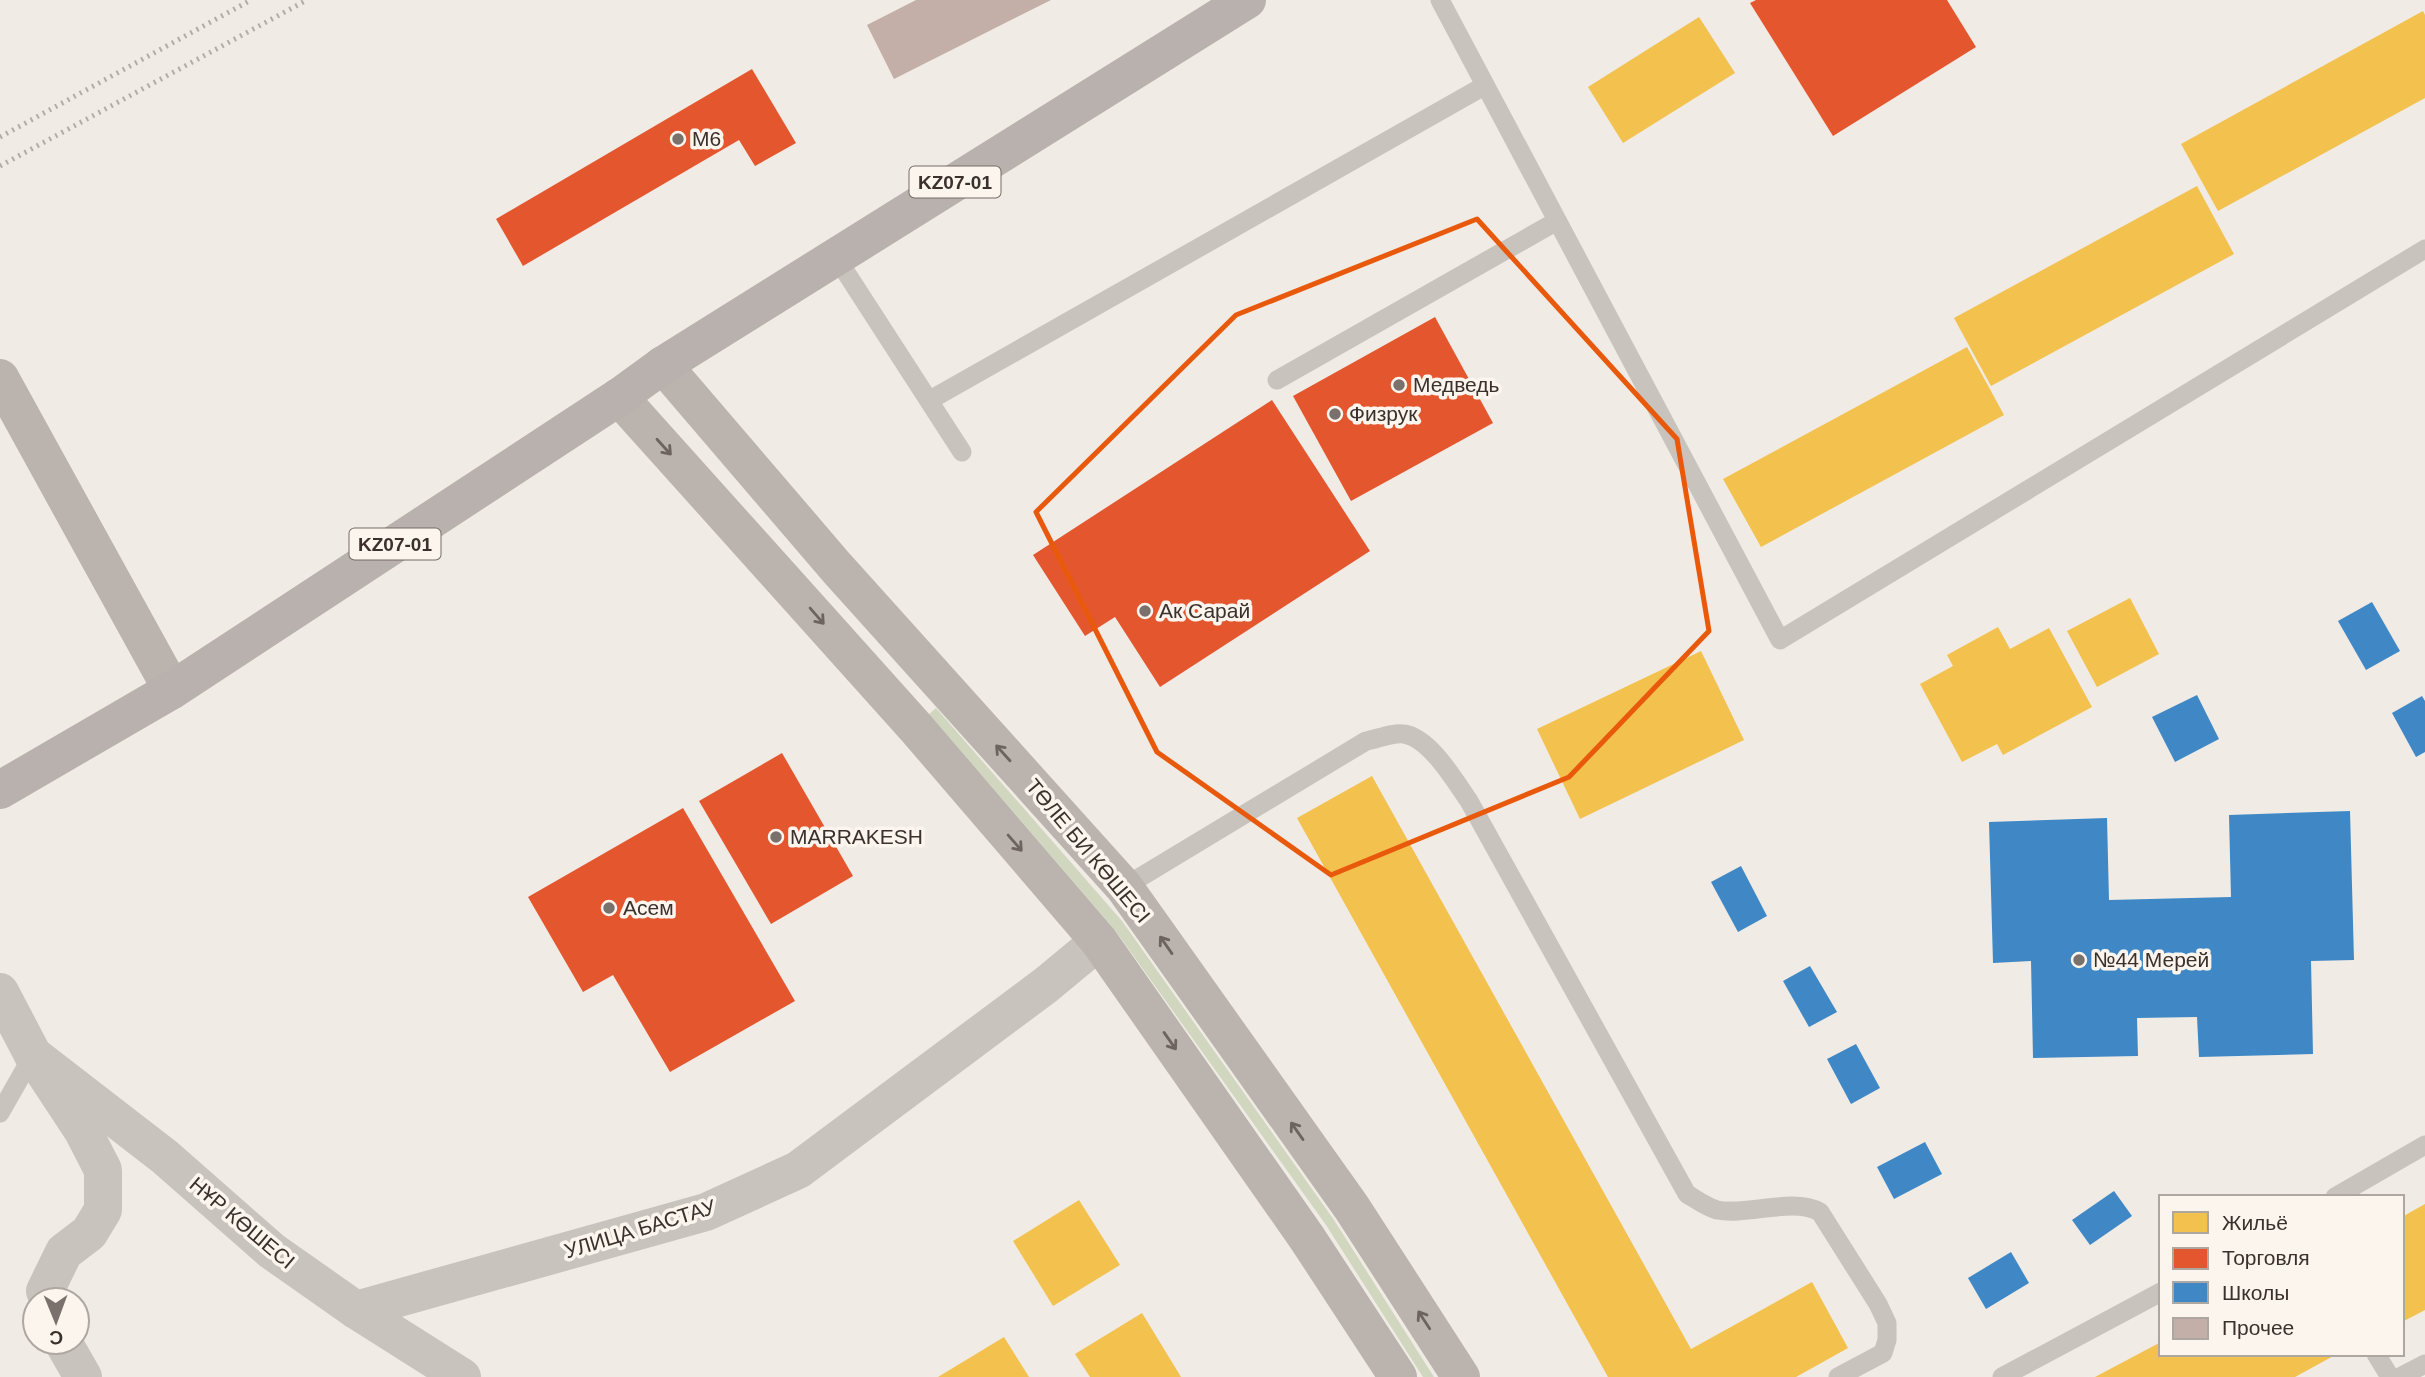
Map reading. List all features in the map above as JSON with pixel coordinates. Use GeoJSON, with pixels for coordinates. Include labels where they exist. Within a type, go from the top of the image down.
{"type":"FeatureCollection","features":[{"type":"Feature","properties":{"kind":"main road","name":"KZ07-01"},"geometry":{"type":"LineString","coordinates":[[663,365],[1247,0]]}},
{"type":"Feature","properties":{"kind":"main road"},"geometry":{"type":"LineString","coordinates":[[663,365],[619,397],[881,688],[1099,941],[1307,1238],[1398,1377]]}},
{"type":"Feature","properties":{"kind":"main road","name":"ТӨЛЕ БИ КӨШЕСІ"},"geometry":{"type":"LineString","coordinates":[[663,365],[836,567],[1124,887],[1344,1197],[1461,1377]]}},
{"type":"Feature","properties":{"kind":"main road"},"geometry":{"type":"LineString","coordinates":[[0,378],[172,690]]}},
{"type":"Feature","properties":{"kind":"main road","name":"KZ07-01"},"geometry":{"type":"LineString","coordinates":[[0,790],[172,690],[619,397]]}},
{"type":"Feature","properties":{"kind":"street","name":"УЛИЦА БАСТАУ"},"geometry":{"type":"LineString","coordinates":[[356,1310],[706,1212],[798,1170],[1046,985],[1099,941]]}},
{"type":"Feature","properties":{"kind":"street"},"geometry":{"type":"LineString","coordinates":[[0,992],[33,1055],[83,1131],[103,1170],[103,1210],[89,1233],[64,1252],[47,1286]]}},
{"type":"Feature","properties":{"kind":"street","name":"НҰР КӨШЕСІ"},"geometry":{"type":"LineString","coordinates":[[33,1055],[165,1157],[272,1251],[356,1310],[462,1377]]}},
{"type":"Feature","properties":{"kind":"street"},"geometry":{"type":"LineString","coordinates":[[71,1356],[83,1377]]}},
{"type":"Feature","properties":{"kind":"lane"},"geometry":{"type":"LineString","coordinates":[[1440,0],[1780,640],[2425,249]]}},
{"type":"Feature","properties":{"kind":"lane"},"geometry":{"type":"LineString","coordinates":[[930,400],[1484,86]]}},
{"type":"Feature","properties":{"kind":"lane"},"geometry":{"type":"LineString","coordinates":[[1277,380],[1558,221]]}},
{"type":"Feature","properties":{"kind":"lane"},"geometry":{"type":"LineString","coordinates":[[836,257],[962,452]]}},
{"type":"Feature","properties":{"kind":"lane"},"geometry":{"type":"LineString","coordinates":[[1124,887],[1366,741],[1403,734],[1420,740],[1442,763],[1469,801],[1687,1194],[1705,1206],[1719,1210],[1812,1207],[1820,1212],[1878,1304],[1886,1323],[1887,1340],[1883,1353],[1838,1377]]}},
{"type":"Feature","properties":{"kind":"lane"},"geometry":{"type":"LineString","coordinates":[[0,1113],[33,1055]]}},
{"type":"Feature","properties":{"kind":"lane"},"geometry":{"type":"LineString","coordinates":[[2338,1195],[2425,1145]]}},
{"type":"Feature","properties":{"kind":"lane"},"geometry":{"type":"LineString","coordinates":[[2002,1377],[2159,1293]]}},
{"type":"Feature","properties":{"kind":"lane"},"geometry":{"type":"LineString","coordinates":[[2377,1356],[2390,1377]]}},
{"type":"Feature","properties":{"kind":"lane"},"geometry":{"type":"LineString","coordinates":[[2400,1377],[2425,1364]]}},
{"type":"Feature","properties":{"kind":"highlighted area"},"geometry":{"type":"Polygon","coordinates":[[[1477,219],[1677,439],[1709,631],[1569,777],[1331,875],[1157,752],[1036,512],[1236,315],[1477,219]]]}},
{"type":"Feature","properties":{"kind":"green space"},"geometry":{"type":"Polygon","coordinates":[[[936,708],[1122,921],[1334,1220],[1434,1377],[1423,1377],[1326,1225],[1115,930],[929,714],[936,708]]]}},
{"type":"Feature","properties":{"kind":"building: Жильё"},"geometry":{"type":"Polygon","coordinates":[[[2423,11],[2425,98],[2218,211],[2181,144],[2423,11]]]}},
{"type":"Feature","properties":{"kind":"building: Жильё"},"geometry":{"type":"Polygon","coordinates":[[[1699,17],[1735,73],[1623,143],[1588,87],[1699,17]]]}},
{"type":"Feature","properties":{"kind":"building: Жильё"},"geometry":{"type":"Polygon","coordinates":[[[2197,186],[2234,254],[1991,386],[1954,318],[2197,186]]]}},
{"type":"Feature","properties":{"kind":"building: Жильё"},"geometry":{"type":"Polygon","coordinates":[[[1967,347],[2004,415],[1761,547],[1723,479],[1967,347]]]}},
{"type":"Feature","properties":{"kind":"building: Жильё"},"geometry":{"type":"Polygon","coordinates":[[[2130,598],[2159,654],[2097,687],[2067,631],[2130,598]]]}},
{"type":"Feature","properties":{"kind":"building: Жильё"},"geometry":{"type":"Polygon","coordinates":[[[1998,627],[2010,649],[2049,628],[2092,707],[2003,755],[1997,744],[1962,762],[1920,684],[1953,666],[1947,655],[1998,627]]]}},
{"type":"Feature","properties":{"kind":"building: Жильё"},"geometry":{"type":"Polygon","coordinates":[[[1701,651],[1744,740],[1580,819],[1537,729],[1701,651]]]}},
{"type":"Feature","properties":{"kind":"building: Жильё"},"geometry":{"type":"Polygon","coordinates":[[[1372,776],[1691,1349],[1812,1282],[1848,1348],[1796,1377],[1608,1377],[1297,818],[1372,776]]]}},
{"type":"Feature","properties":{"kind":"building: Жильё"},"geometry":{"type":"Polygon","coordinates":[[[1079,1200],[1120,1265],[1053,1306],[1013,1241],[1079,1200]]]}},
{"type":"Feature","properties":{"kind":"building: Жильё"},"geometry":{"type":"Polygon","coordinates":[[[2425,1204],[2425,1310],[2404,1321],[2404,1216],[2425,1204]]]}},
{"type":"Feature","properties":{"kind":"building: Жильё"},"geometry":{"type":"Polygon","coordinates":[[[1142,1313],[1181,1377],[1090,1377],[1075,1354],[1142,1313]]]}},
{"type":"Feature","properties":{"kind":"building: Жильё"},"geometry":{"type":"Polygon","coordinates":[[[1004,1337],[1029,1377],[938,1377],[1004,1337]]]}},
{"type":"Feature","properties":{"kind":"building: Жильё"},"geometry":{"type":"Polygon","coordinates":[[[2159,1343],[2159,1356],[2333,1356],[2295,1377],[2095,1377],[2159,1343]]]}},
{"type":"Feature","properties":{"kind":"building: Торговля"},"geometry":{"type":"Polygon","coordinates":[[[1756,0],[1947,0],[1976,47],[1833,136],[1750,3],[1756,0]]]}},
{"type":"Feature","properties":{"kind":"building: Торговля"},"geometry":{"type":"Polygon","coordinates":[[[752,69],[796,143],[755,166],[739,140],[523,266],[496,219],[752,69]]]}},
{"type":"Feature","properties":{"kind":"building: Торговля","name":"Медведь"},"geometry":{"type":"Polygon","coordinates":[[[1435,317],[1493,423],[1351,501],[1293,396],[1435,317]]]}},
{"type":"Feature","properties":{"kind":"building: Торговля"},"geometry":{"type":"Polygon","coordinates":[[[1272,400],[1370,551],[1160,687],[1115,617],[1085,636],[1033,555],[1272,400]]]}},
{"type":"Feature","properties":{"kind":"building: Торговля"},"geometry":{"type":"Polygon","coordinates":[[[782,753],[853,876],[771,924],[699,801],[782,753]]]}},
{"type":"Feature","properties":{"kind":"building: Торговля"},"geometry":{"type":"Polygon","coordinates":[[[683,808],[795,1001],[670,1072],[613,975],[583,992],[528,897],[683,808]]]}},
{"type":"Feature","properties":{"kind":"building: Школы"},"geometry":{"type":"Polygon","coordinates":[[[2372,602],[2400,651],[2366,670],[2338,621],[2372,602]]]}},
{"type":"Feature","properties":{"kind":"building: Школы"},"geometry":{"type":"Polygon","coordinates":[[[2197,695],[2219,739],[2175,762],[2152,717],[2197,695]]]}},
{"type":"Feature","properties":{"kind":"building: Школы"},"geometry":{"type":"Polygon","coordinates":[[[2422,696],[2425,701],[2425,752],[2416,757],[2392,713],[2422,696]]]}},
{"type":"Feature","properties":{"kind":"building: Школы"},"geometry":{"type":"Polygon","coordinates":[[[2350,811],[2354,960],[2311,961],[2313,1054],[2199,1057],[2197,1017],[2137,1018],[2138,1056],[2033,1058],[2031,961],[1993,963],[1989,822],[2107,818],[2109,900],[2231,897],[2229,815],[2350,811]]]}},
{"type":"Feature","properties":{"kind":"building: Школы"},"geometry":{"type":"Polygon","coordinates":[[[1741,866],[1767,916],[1738,932],[1711,882],[1741,866]]]}},
{"type":"Feature","properties":{"kind":"building: Школы"},"geometry":{"type":"Polygon","coordinates":[[[1810,966],[1837,1012],[1809,1027],[1783,981],[1810,966]]]}},
{"type":"Feature","properties":{"kind":"building: Школы"},"geometry":{"type":"Polygon","coordinates":[[[1856,1044],[1880,1088],[1851,1104],[1827,1059],[1856,1044]]]}},
{"type":"Feature","properties":{"kind":"building: Школы"},"geometry":{"type":"Polygon","coordinates":[[[1925,1142],[1942,1174],[1894,1199],[1877,1167],[1925,1142]]]}},
{"type":"Feature","properties":{"kind":"building: Школы"},"geometry":{"type":"Polygon","coordinates":[[[2114,1191],[2132,1216],[2090,1245],[2072,1220],[2114,1191]]]}},
{"type":"Feature","properties":{"kind":"building: Школы"},"geometry":{"type":"Polygon","coordinates":[[[2011,1252],[2029,1283],[1986,1309],[1968,1278],[2011,1252]]]}},
{"type":"Feature","properties":{"kind":"building: Прочее"},"geometry":{"type":"Polygon","coordinates":[[[916,0],[1051,0],[894,79],[867,25],[916,0]]]}},
{"type":"Feature","properties":{"kind":"railway"},"geometry":{"type":"LineString","coordinates":[[0,137],[251,0]]}},
{"type":"Feature","properties":{"kind":"railway"},"geometry":{"type":"LineString","coordinates":[[0,166],[307,0]]}},
{"type":"Feature","properties":{"kind":"place","name":"М6"},"geometry":{"type":"Point","coordinates":[678,139]}},
{"type":"Feature","properties":{"kind":"place","name":"Медведь"},"geometry":{"type":"Point","coordinates":[1399,385]}},
{"type":"Feature","properties":{"kind":"place","name":"Физрук"},"geometry":{"type":"Point","coordinates":[1335,414]}},
{"type":"Feature","properties":{"kind":"place","name":"Ак Сарай"},"geometry":{"type":"Point","coordinates":[1145,611]}},
{"type":"Feature","properties":{"kind":"place","name":"MARRAKESH"},"geometry":{"type":"Point","coordinates":[776,837]}},
{"type":"Feature","properties":{"kind":"place","name":"Асем"},"geometry":{"type":"Point","coordinates":[609,908]}},
{"type":"Feature","properties":{"kind":"place","name":"№44 Мерей"},"geometry":{"type":"Point","coordinates":[2079,960]}}]}
